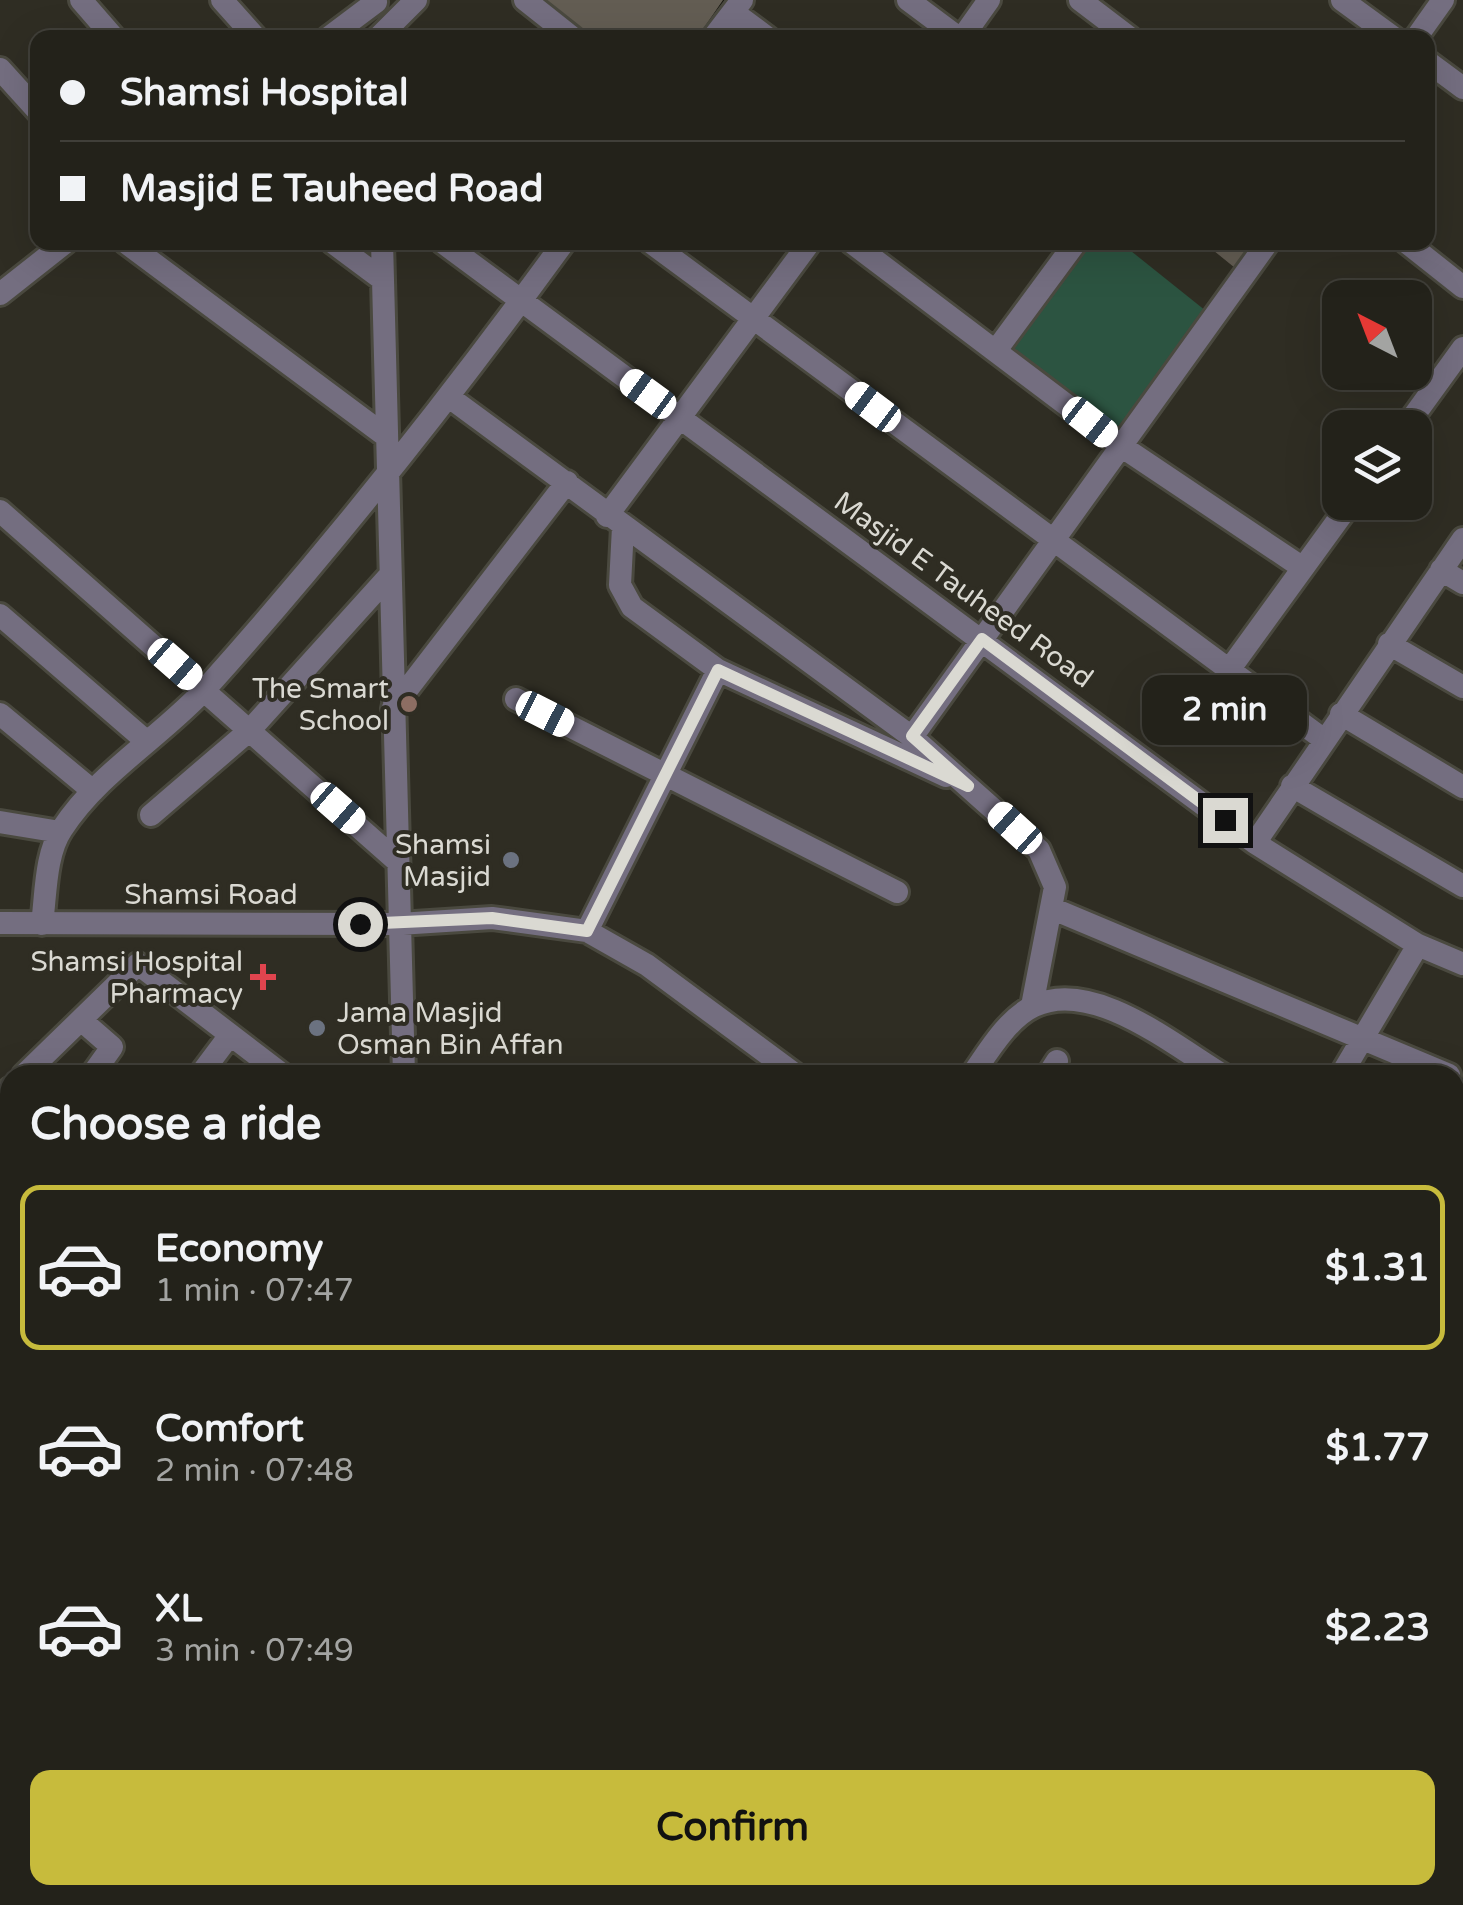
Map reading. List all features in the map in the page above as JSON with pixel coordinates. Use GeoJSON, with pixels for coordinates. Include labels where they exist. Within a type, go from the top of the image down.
{"type":"FeatureCollection","features":[{"type":"Feature","properties":{"kind":"street"},"geometry":{"type":"LineString","coordinates":[[80,0],[107,30]]}},
{"type":"Feature","properties":{"kind":"street"},"geometry":{"type":"LineString","coordinates":[[222,0],[249,30]]}},
{"type":"Feature","properties":{"kind":"street"},"geometry":{"type":"LineString","coordinates":[[384,30],[416,0]]}},
{"type":"Feature","properties":{"kind":"street"},"geometry":{"type":"LineString","coordinates":[[525,0],[563,30]]}},
{"type":"Feature","properties":{"kind":"street"},"geometry":{"type":"LineString","coordinates":[[908,0],[949,30]]}},
{"type":"Feature","properties":{"kind":"street"},"geometry":{"type":"LineString","coordinates":[[966,30],[990,0]]}},
{"type":"Feature","properties":{"kind":"street"},"geometry":{"type":"LineString","coordinates":[[1080,0],[1119,30]]}},
{"type":"Feature","properties":{"kind":"street"},"geometry":{"type":"LineString","coordinates":[[1342,0],[1383,30]]}},
{"type":"Feature","properties":{"kind":"street"},"geometry":{"type":"LineString","coordinates":[[1422,30],[1443,0]]}},
{"type":"Feature","properties":{"kind":"street"},"geometry":{"type":"LineString","coordinates":[[376,1],[377,30]]}},
{"type":"Feature","properties":{"kind":"street"},"geometry":{"type":"LineString","coordinates":[[338,30],[376,1]]}},
{"type":"Feature","properties":{"kind":"street"},"geometry":{"type":"LineString","coordinates":[[720,30],[737,6],[760,30]]}},
{"type":"Feature","properties":{"kind":"street"},"geometry":{"type":"LineString","coordinates":[[1435,67],[1463,88]]}},
{"type":"Feature","properties":{"kind":"street"},"geometry":{"type":"LineString","coordinates":[[0,70],[30,102]]}},
{"type":"Feature","properties":{"kind":"street"},"geometry":{"type":"LineString","coordinates":[[0,294],[56,250]]}},
{"type":"Feature","properties":{"kind":"street"},"geometry":{"type":"LineString","coordinates":[[136,250],[387,437]]}},
{"type":"Feature","properties":{"kind":"street"},"geometry":{"type":"LineString","coordinates":[[343,250],[383,280]]}},
{"type":"Feature","properties":{"kind":"street"},"geometry":{"type":"LineString","coordinates":[[382,250],[404,1065]]}},
{"type":"Feature","properties":{"kind":"street","name":"Masjid E Tauheed Road"},"geometry":{"type":"LineString","coordinates":[[453,250],[1255,843],[1418,945],[1463,964]]}},
{"type":"Feature","properties":{"kind":"street"},"geometry":{"type":"LineString","coordinates":[[42,924],[50,865],[60,832],[93,791],[204,690],[388,478],[558,250]]}},
{"type":"Feature","properties":{"kind":"street"},"geometry":{"type":"LineString","coordinates":[[661,250],[1323,739]]}},
{"type":"Feature","properties":{"kind":"street"},"geometry":{"type":"LineString","coordinates":[[804,250],[680,417],[615,522],[623,596],[632,607],[718,670],[968,786]]}},
{"type":"Feature","properties":{"kind":"street"},"geometry":{"type":"LineString","coordinates":[[862,250],[1121,446],[1303,568]]}},
{"type":"Feature","properties":{"kind":"street"},"geometry":{"type":"LineString","coordinates":[[997,349],[1070,250]]}},
{"type":"Feature","properties":{"kind":"street"},"geometry":{"type":"LineString","coordinates":[[912,736],[1262,250]]}},
{"type":"Feature","properties":{"kind":"street"},"geometry":{"type":"LineString","coordinates":[[1416,250],[1463,287]]}},
{"type":"Feature","properties":{"kind":"street"},"geometry":{"type":"LineString","coordinates":[[1418,410],[1463,348]]}},
{"type":"Feature","properties":{"kind":"street"},"geometry":{"type":"LineString","coordinates":[[448,397],[912,736],[1039,850],[1055,887],[1032,1006]]}},
{"type":"Feature","properties":{"kind":"street"},"geometry":{"type":"LineString","coordinates":[[394,708],[567,482]]}},
{"type":"Feature","properties":{"kind":"street"},"geometry":{"type":"LineString","coordinates":[[0,511],[397,861]]}},
{"type":"Feature","properties":{"kind":"street"},"geometry":{"type":"LineString","coordinates":[[1230,670],[1338,520]]}},
{"type":"Feature","properties":{"kind":"street"},"geometry":{"type":"LineString","coordinates":[[1255,843],[1463,538]]}},
{"type":"Feature","properties":{"kind":"street"},"geometry":{"type":"LineString","coordinates":[[1441,570],[1463,583]]}},
{"type":"Feature","properties":{"kind":"street"},"geometry":{"type":"LineString","coordinates":[[151,814],[250,730],[390,574]]}},
{"type":"Feature","properties":{"kind":"street"},"geometry":{"type":"LineString","coordinates":[[0,616],[146,740]]}},
{"type":"Feature","properties":{"kind":"street"},"geometry":{"type":"LineString","coordinates":[[1389,644],[1463,687]]}},
{"type":"Feature","properties":{"kind":"street"},"geometry":{"type":"LineString","coordinates":[[587,931],[663,772],[718,670]]}},
{"type":"Feature","properties":{"kind":"street"},"geometry":{"type":"LineString","coordinates":[[516,699],[897,892]]}},
{"type":"Feature","properties":{"kind":"street"},"geometry":{"type":"LineString","coordinates":[[0,714],[93,791]]}},
{"type":"Feature","properties":{"kind":"street"},"geometry":{"type":"LineString","coordinates":[[1340,714],[1463,786]]}},
{"type":"Feature","properties":{"kind":"street"},"geometry":{"type":"LineString","coordinates":[[1292,786],[1463,886]]}},
{"type":"Feature","properties":{"kind":"street"},"geometry":{"type":"LineString","coordinates":[[0,822],[60,832]]}},
{"type":"Feature","properties":{"kind":"street"},"geometry":{"type":"LineString","coordinates":[[1051,908],[1426,1065]]}},
{"type":"Feature","properties":{"kind":"street","name":"Shamsi Road"},"geometry":{"type":"LineString","coordinates":[[0,922],[399,924],[492,918],[587,931],[647,965],[781,1065]]}},
{"type":"Feature","properties":{"kind":"street"},"geometry":{"type":"LineString","coordinates":[[1347,1065],[1418,945]]}},
{"type":"Feature","properties":{"kind":"street"},"geometry":{"type":"LineString","coordinates":[[34,1065],[138,964],[270,1065]]}},
{"type":"Feature","properties":{"kind":"street"},"geometry":{"type":"LineString","coordinates":[[979,1065],[997,1040],[1032,1006],[1068,997],[1105,1005],[1187,1065]]}},
{"type":"Feature","properties":{"kind":"street"},"geometry":{"type":"LineString","coordinates":[[81,1020],[112,1047],[99,1065]]}},
{"type":"Feature","properties":{"kind":"street"},"geometry":{"type":"LineString","coordinates":[[207,1065],[230,1034]]}},
{"type":"Feature","properties":{"kind":"street"},"geometry":{"type":"LineString","coordinates":[[759,1065],[766,1055]]}},
{"type":"Feature","properties":{"kind":"green space"},"geometry":{"type":"Polygon","coordinates":[[[1075,250],[1130,250],[1211,315],[1124,439],[1002,347],[1075,250]]]}},
{"type":"Feature","properties":{"kind":"building"},"geometry":{"type":"Polygon","coordinates":[[[535,0],[723,0],[702,30],[574,30],[535,0]]]}},
{"type":"Feature","properties":{"kind":"building"},"geometry":{"type":"Polygon","coordinates":[[[1213,250],[1255,250],[1240,272],[1213,250]]]}},
{"type":"Feature","properties":{"kind":"place","name":"The Smart School"},"geometry":{"type":"Point","coordinates":[409,704]}},
{"type":"Feature","properties":{"kind":"place","name":"Shamsi Masjid"},"geometry":{"type":"Point","coordinates":[511,860]}},
{"type":"Feature","properties":{"kind":"place","name":"Shamsi Hospital Pharmacy"},"geometry":{"type":"Point","coordinates":[263,977]}},
{"type":"Feature","properties":{"kind":"place","name":"Jama Masjid Osman Bin Affan"},"geometry":{"type":"Point","coordinates":[317,1028]}},
{"type":"Feature","properties":{"kind":"route"},"geometry":{"type":"LineString","coordinates":[[360,924],[492,918],[587,931],[663,772],[718,670],[968,786],[912,736],[982,639],[1225,820]]}}]}
